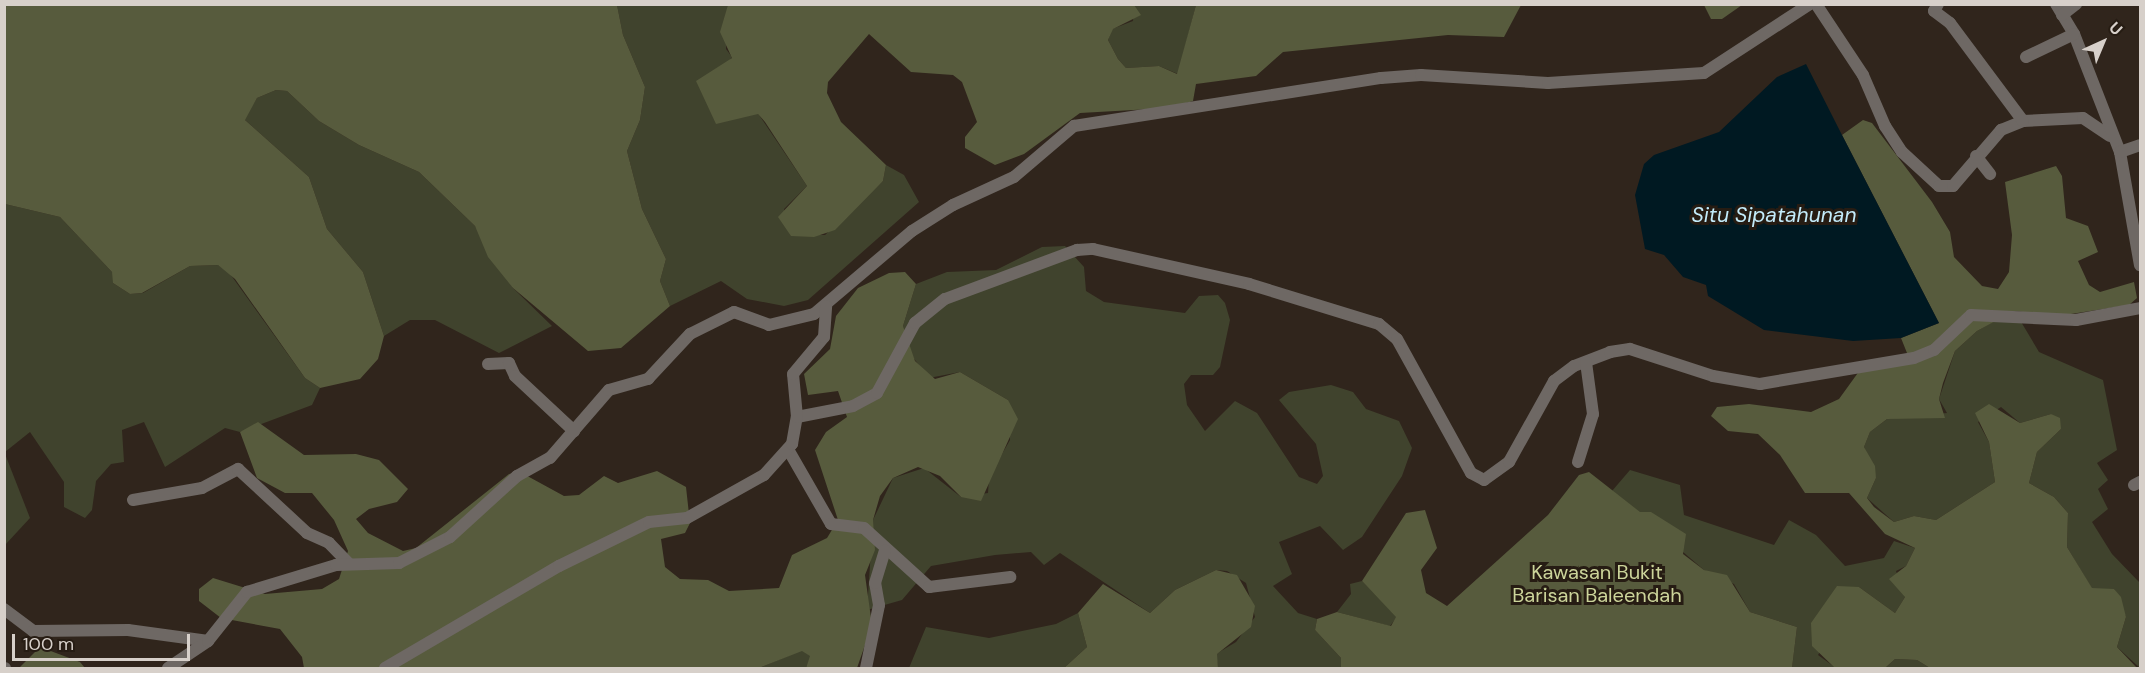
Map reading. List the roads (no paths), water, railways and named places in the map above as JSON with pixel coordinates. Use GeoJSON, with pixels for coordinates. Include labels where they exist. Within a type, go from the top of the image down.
{"type":"FeatureCollection","features":[{"type":"Feature","properties":{"kind":"street"},"geometry":{"type":"LineString","coordinates":[[168,669],[208,641],[247,592],[348,563],[399,564],[450,537],[517,476],[550,458],[609,390],[648,379],[686,338],[722,316],[741,313],[769,325],[808,316],[826,306],[912,231],[953,205],[1014,177],[1074,126],[1391,78],[1548,83],[1704,74],[1810,4]]}},
{"type":"Feature","properties":{"kind":"street"},"geometry":{"type":"LineString","coordinates":[[1816,4],[1863,75],[1885,126],[1932,183],[1953,186],[1976,156],[2001,130],[2023,121],[2083,118],[2110,136]]}},
{"type":"Feature","properties":{"kind":"street"},"geometry":{"type":"LineString","coordinates":[[1938,4],[1934,11],[1950,22],[2023,121]]}},
{"type":"Feature","properties":{"kind":"street"},"geometry":{"type":"LineString","coordinates":[[2076,4],[2059,10],[2074,34],[2110,136],[2120,152],[2140,265]]}},
{"type":"Feature","properties":{"kind":"street"},"geometry":{"type":"LineString","coordinates":[[2026,57],[2074,34]]}},
{"type":"Feature","properties":{"kind":"street"},"geometry":{"type":"LineString","coordinates":[[2120,152],[2140,145]]}},
{"type":"Feature","properties":{"kind":"street"},"geometry":{"type":"LineString","coordinates":[[1976,156],[1990,174]]}},
{"type":"Feature","properties":{"kind":"street"},"geometry":{"type":"LineString","coordinates":[[797,417],[854,406],[877,393],[915,323],[945,299],[1065,253],[1093,249],[1260,287],[1388,329],[1416,368],[1471,473],[1484,480],[1509,462],[1554,381],[1586,362],[1630,349],[1713,376],[1760,384],[1914,357],[1934,350],[1971,315],[2076,320],[2140,308]]}},
{"type":"Feature","properties":{"kind":"street"},"geometry":{"type":"LineString","coordinates":[[385,669],[560,566],[649,522],[695,514],[749,485],[789,451],[797,417],[793,374],[824,337],[826,306]]}},
{"type":"Feature","properties":{"kind":"street"},"geometry":{"type":"LineString","coordinates":[[1578,462],[1593,414],[1586,362]]}},
{"type":"Feature","properties":{"kind":"street"},"geometry":{"type":"LineString","coordinates":[[488,364],[509,363],[515,376],[574,431]]}},
{"type":"Feature","properties":{"kind":"street"},"geometry":{"type":"LineString","coordinates":[[789,451],[823,516],[834,527],[864,528],[885,550],[933,588],[1010,577]]}},
{"type":"Feature","properties":{"kind":"street"},"geometry":{"type":"LineString","coordinates":[[133,500],[202,488],[238,468],[307,533],[328,543],[348,563]]}},
{"type":"Feature","properties":{"kind":"street"},"geometry":{"type":"LineString","coordinates":[[866,669],[879,605],[875,583],[885,550]]}},
{"type":"Feature","properties":{"kind":"street"},"geometry":{"type":"LineString","coordinates":[[4,609],[33,631],[128,630],[208,641]]}},
{"type":"Feature","properties":{"kind":"water","name":"Situ Sipatahunan"},"geometry":{"type":"Polygon","coordinates":[[[1806,64],[1939,323],[1901,338],[1853,341],[1764,330],[1708,296],[1706,285],[1683,277],[1664,255],[1645,249],[1635,195],[1644,164],[1654,155],[1719,132],[1777,77],[1806,64]]]}},
{"type":"Feature","properties":{"kind":"park label","name":"Kawasan Bukit Barisan Baleendah"},"geometry":{"type":"Point","coordinates":[1597,584]}}]}
